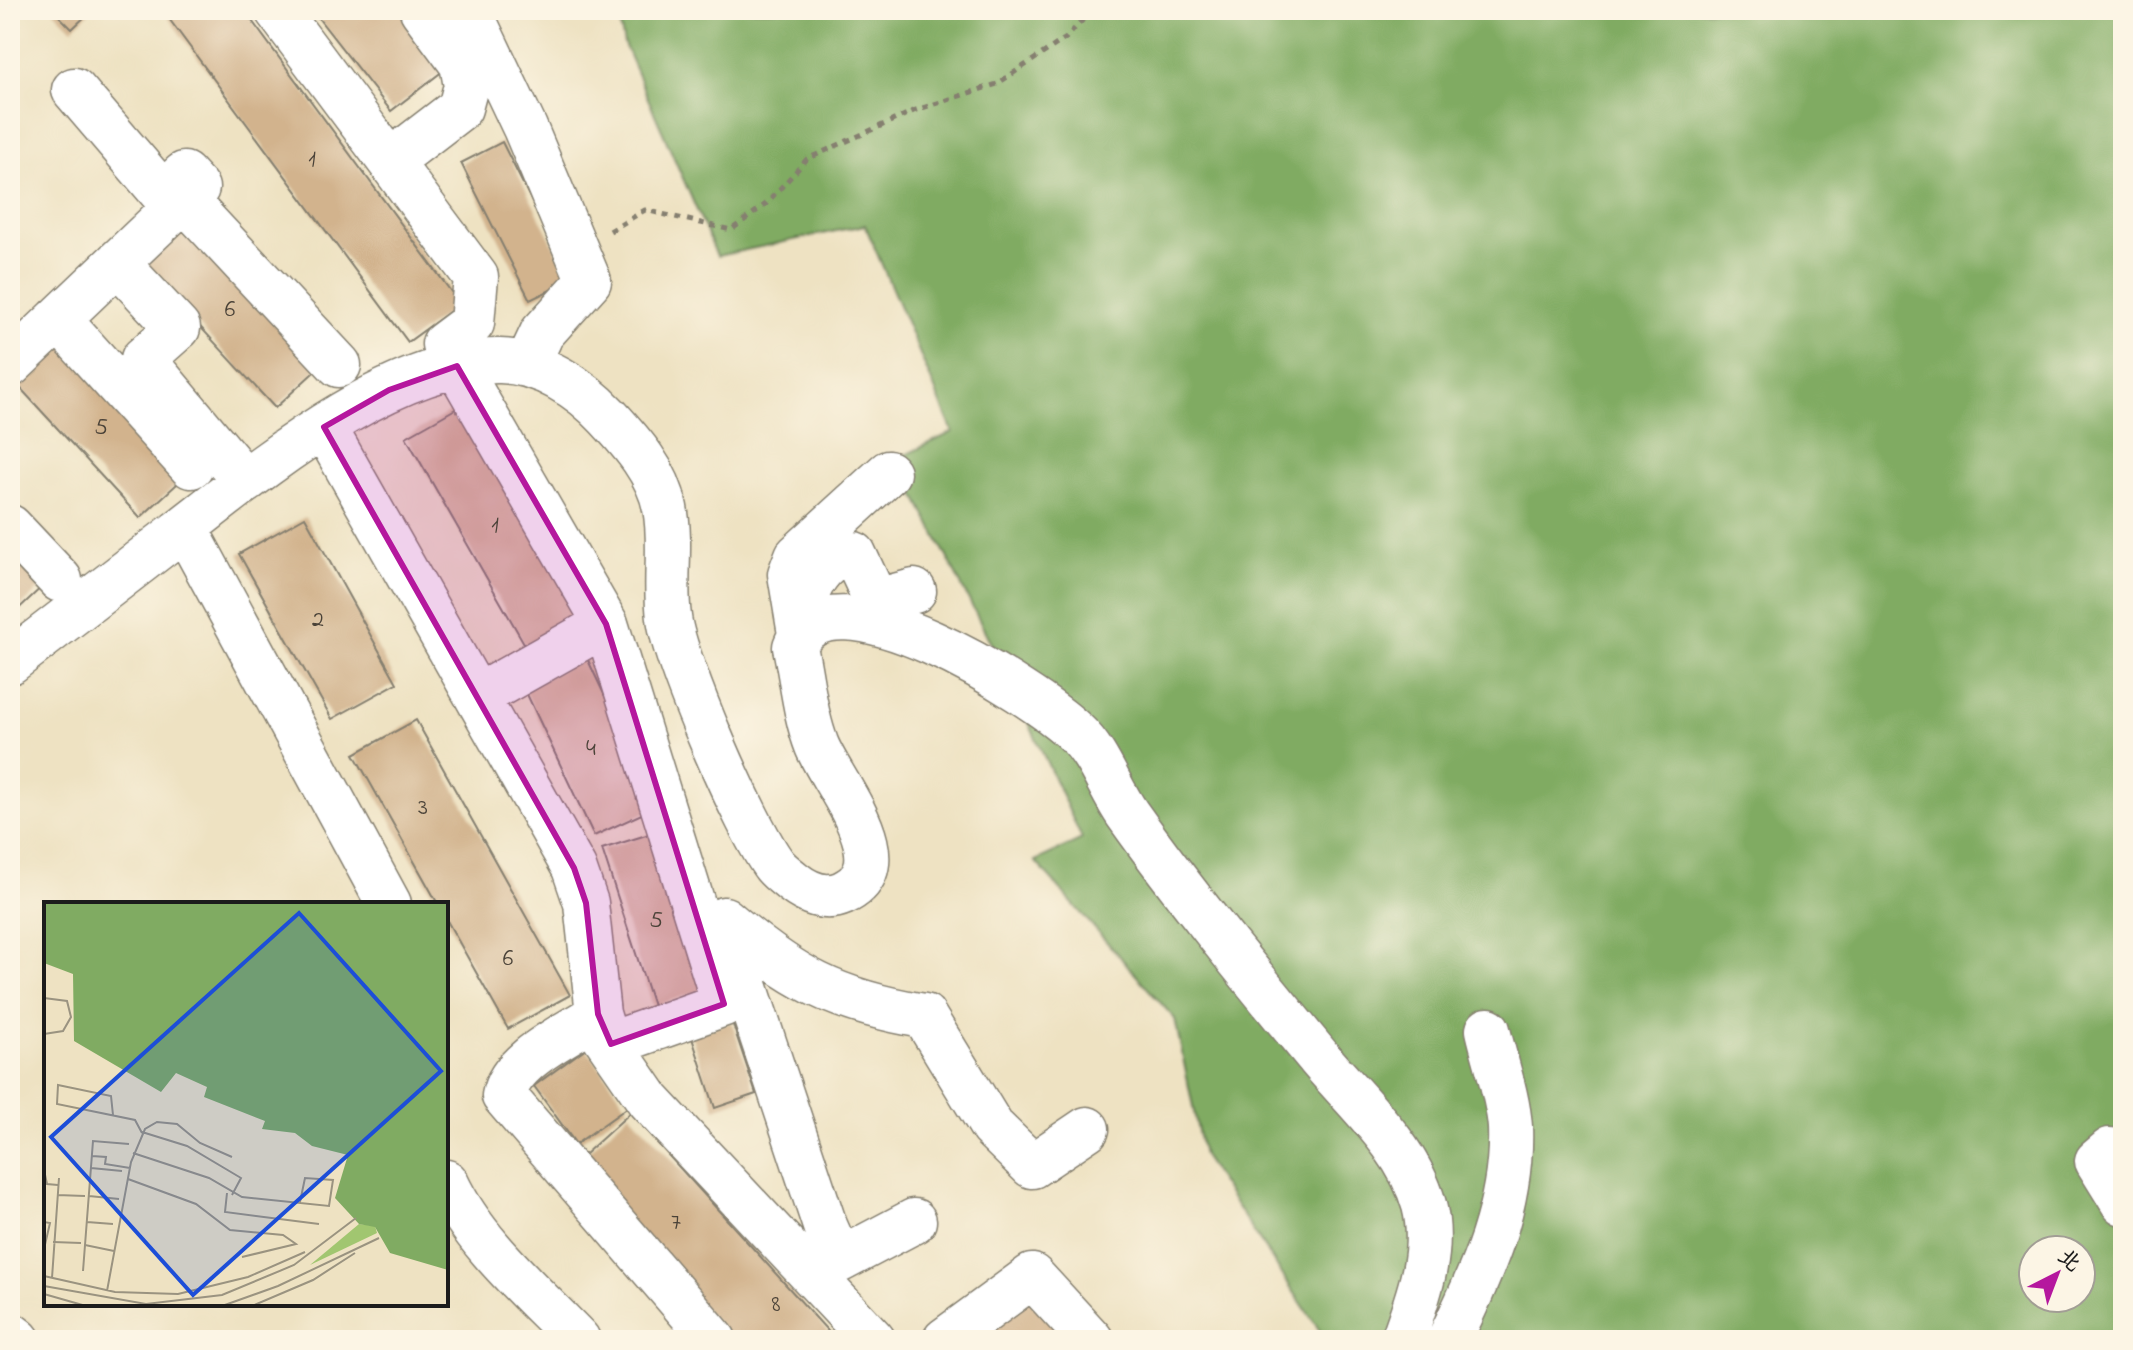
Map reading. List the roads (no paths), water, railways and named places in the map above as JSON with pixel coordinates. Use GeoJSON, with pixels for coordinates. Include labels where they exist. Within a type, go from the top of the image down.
{"type":"FeatureCollection","features":[{"type":"Feature","properties":{"kind":"street"},"geometry":{"type":"LineString","coordinates":[[277,10],[476,277],[472,323],[444,344],[453,367],[606,624],[724,1004],[604,1029],[516,1072],[505,1086],[504,1096],[714,1340]]}},
{"type":"Feature","properties":{"kind":"street"},"geometry":{"type":"LineString","coordinates":[[391,161],[460,108],[466,86],[462,64],[422,10]]}},
{"type":"Feature","properties":{"kind":"street"},"geometry":{"type":"LineString","coordinates":[[469,10],[578,250],[589,281],[542,333],[527,365]]}},
{"type":"Feature","properties":{"kind":"street"},"geometry":{"type":"LineString","coordinates":[[74,90],[163,194],[184,174],[193,182],[235,235],[382,394]]}},
{"type":"Feature","properties":{"kind":"street"},"geometry":{"type":"LineString","coordinates":[[10,365],[184,199],[339,365]]}},
{"type":"Feature","properties":{"kind":"street"},"geometry":{"type":"LineString","coordinates":[[117,263],[178,328],[143,359],[245,481]]}},
{"type":"Feature","properties":{"kind":"street"},"geometry":{"type":"LineString","coordinates":[[58,319],[191,466]]}},
{"type":"Feature","properties":{"kind":"street"},"geometry":{"type":"LineString","coordinates":[[10,662],[245,481],[324,427],[382,394],[453,367],[502,361],[527,365],[567,382],[595,403],[632,443],[653,474],[665,508],[669,619],[678,649],[745,810],[776,866],[805,891],[837,896],[854,887],[866,873],[869,855],[864,836],[817,745],[795,647],[798,626],[823,566],[839,555],[854,554],[876,601],[914,591]]}},
{"type":"Feature","properties":{"kind":"street"},"geometry":{"type":"LineString","coordinates":[[324,427],[574,868],[586,903],[604,1029],[649,1101],[873,1340]]}},
{"type":"Feature","properties":{"kind":"street"},"geometry":{"type":"LineString","coordinates":[[798,626],[790,574],[797,556],[888,473]]}},
{"type":"Feature","properties":{"kind":"street"},"geometry":{"type":"LineString","coordinates":[[10,527],[60,580]]}},
{"type":"Feature","properties":{"kind":"street"},"geometry":{"type":"LineString","coordinates":[[185,528],[388,902]]}},
{"type":"Feature","properties":{"kind":"street"},"geometry":{"type":"LineString","coordinates":[[798,626],[825,618],[846,617],[882,624],[1034,698],[1080,737],[1127,814],[1318,1056],[1399,1151],[1423,1203],[1429,1237],[1421,1288],[1403,1340]]}},
{"type":"Feature","properties":{"kind":"street"},"geometry":{"type":"LineString","coordinates":[[478,696],[606,624]]}},
{"type":"Feature","properties":{"kind":"street"},"geometry":{"type":"LineString","coordinates":[[678,649],[671,745],[688,813],[825,1226],[840,1260],[914,1221]]}},
{"type":"Feature","properties":{"kind":"street"},"geometry":{"type":"LineString","coordinates":[[723,917],[773,961],[810,984],[870,1007],[924,1016],[992,1127],[1032,1166],[1087,1129]]}},
{"type":"Feature","properties":{"kind":"street"},"geometry":{"type":"LineString","coordinates":[[1449,1340],[1486,1263],[1509,1173],[1510,1124],[1488,1030]]}},
{"type":"Feature","properties":{"kind":"street"},"geometry":{"type":"LineString","coordinates":[[2123,1152],[2110,1150],[2097,1161],[2123,1203]]}},
{"type":"Feature","properties":{"kind":"street"},"geometry":{"type":"LineString","coordinates":[[448,1187],[456,1205],[578,1340]]}},
{"type":"Feature","properties":{"kind":"street"},"geometry":{"type":"LineString","coordinates":[[945,1340],[1032,1276],[1091,1340]]}},
{"type":"Feature","properties":{"kind":"street"},"geometry":{"type":"LineString","coordinates":[[10,1334],[18,1340]]}}]}
